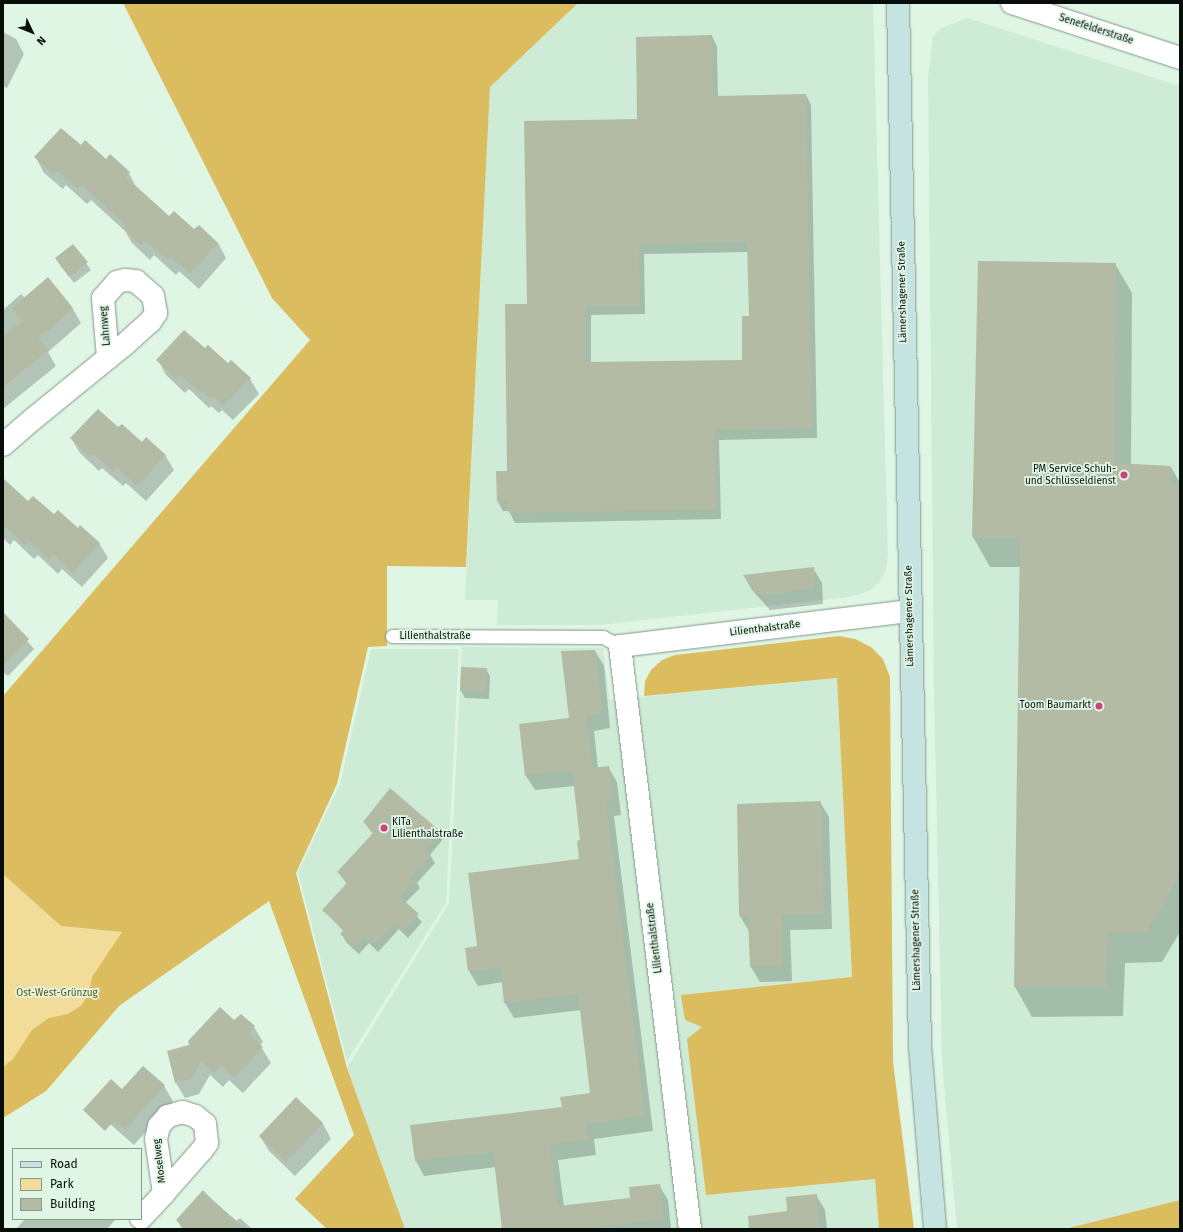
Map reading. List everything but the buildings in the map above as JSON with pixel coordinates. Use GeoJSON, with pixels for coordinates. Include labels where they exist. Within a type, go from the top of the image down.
{"type":"FeatureCollection","features":[{"type":"Feature","properties":{"kind":"main road","name":"Lämershagener Straße"},"geometry":{"type":"LineString","coordinates":[[898,3],[920,1046],[935,1229]]}},
{"type":"Feature","properties":{"kind":"street","name":"Senefelderstraße"},"geometry":{"type":"LineString","coordinates":[[1012,3],[1180,58]]}},
{"type":"Feature","properties":{"kind":"street","name":"Lahnweg"},"geometry":{"type":"LineString","coordinates":[[3,444],[108,358]]}},
{"type":"Feature","properties":{"kind":"street","name":"Lilienthalstraße"},"geometry":{"type":"LineString","coordinates":[[690,1229],[620,646],[910,611]]}},
{"type":"Feature","properties":{"kind":"street","name":"Moselweg"},"geometry":{"type":"LineString","coordinates":[[142,1216],[164,1193]]}},
{"type":"Feature","properties":{"kind":"street","name":"Moselweg"},"geometry":{"type":"LineString","coordinates":[[131,1229],[138,1220]]}},
{"type":"Feature","properties":{"kind":"lane","name":"Lilienthalstraße"},"geometry":{"type":"LineString","coordinates":[[392,636],[603,637],[620,646]]}},
{"type":"Feature","properties":{"kind":"shaded area"},"geometry":{"type":"Polygon","coordinates":[[[123,3],[578,3],[490,87],[466,567],[387,566],[387,646],[368,647],[337,784],[296,873],[347,1068],[405,1229],[327,1229],[295,1199],[354,1135],[269,901],[119,1006],[46,1091],[3,1118],[3,1067],[13,1059],[32,1030],[49,1018],[68,1014],[82,1005],[89,993],[92,977],[122,932],[61,926],[3,874],[3,696],[310,340],[272,298],[123,3]]]}},
{"type":"Feature","properties":{"kind":"shaded area"},"geometry":{"type":"Polygon","coordinates":[[[578,3],[873,3],[888,555],[886,569],[880,582],[869,591],[849,597],[600,625],[497,625],[498,600],[465,600],[490,87],[578,3]]]}},
{"type":"Feature","properties":{"kind":"shaded area"},"geometry":{"type":"Polygon","coordinates":[[[967,18],[1180,86],[1180,1200],[1065,1229],[957,1229],[942,1061],[934,692],[928,77],[933,36],[942,28],[967,18]]]}},
{"type":"Feature","properties":{"kind":"shaded area"},"geometry":{"type":"Polygon","coordinates":[[[839,636],[855,639],[871,647],[883,659],[890,677],[893,1062],[914,1229],[879,1229],[875,1179],[706,1195],[687,1039],[702,1027],[685,1020],[681,995],[852,977],[837,678],[644,696],[645,681],[651,670],[662,660],[675,655],[839,636]]]}},
{"type":"Feature","properties":{"kind":"shaded area"},"geometry":{"type":"Polygon","coordinates":[[[462,647],[603,648],[610,700],[837,678],[852,978],[682,995],[702,1027],[706,1195],[875,1179],[879,1229],[405,1229],[347,1068],[449,903],[462,647]]]}},
{"type":"Feature","properties":{"kind":"shaded area","name":"KiTa Lilienthalstraße"},"geometry":{"type":"Polygon","coordinates":[[[371,649],[459,649],[446,903],[347,1061],[298,872],[340,784],[371,649]]]}},
{"type":"Feature","properties":{"kind":"shaded area"},"geometry":{"type":"Polygon","coordinates":[[[1180,1200],[1180,1229],[1065,1229],[1180,1200]]]}},
{"type":"Feature","properties":{"kind":"green space","name":"Ost-West-Grünzug"},"geometry":{"type":"Polygon","coordinates":[[[3,874],[61,926],[122,932],[119,1006],[46,1091],[3,1118],[3,874]]]}},
{"type":"Feature","properties":{"kind":"place","name":"PM Service Schuh- und Schlüsseldienst"},"geometry":{"type":"Point","coordinates":[1124,475]}},
{"type":"Feature","properties":{"kind":"place","name":"Toom Baumarkt"},"geometry":{"type":"Point","coordinates":[1099,706]}},
{"type":"Feature","properties":{"kind":"place","name":"KiTa Lilienthalstraße"},"geometry":{"type":"Point","coordinates":[384,828]}}]}
